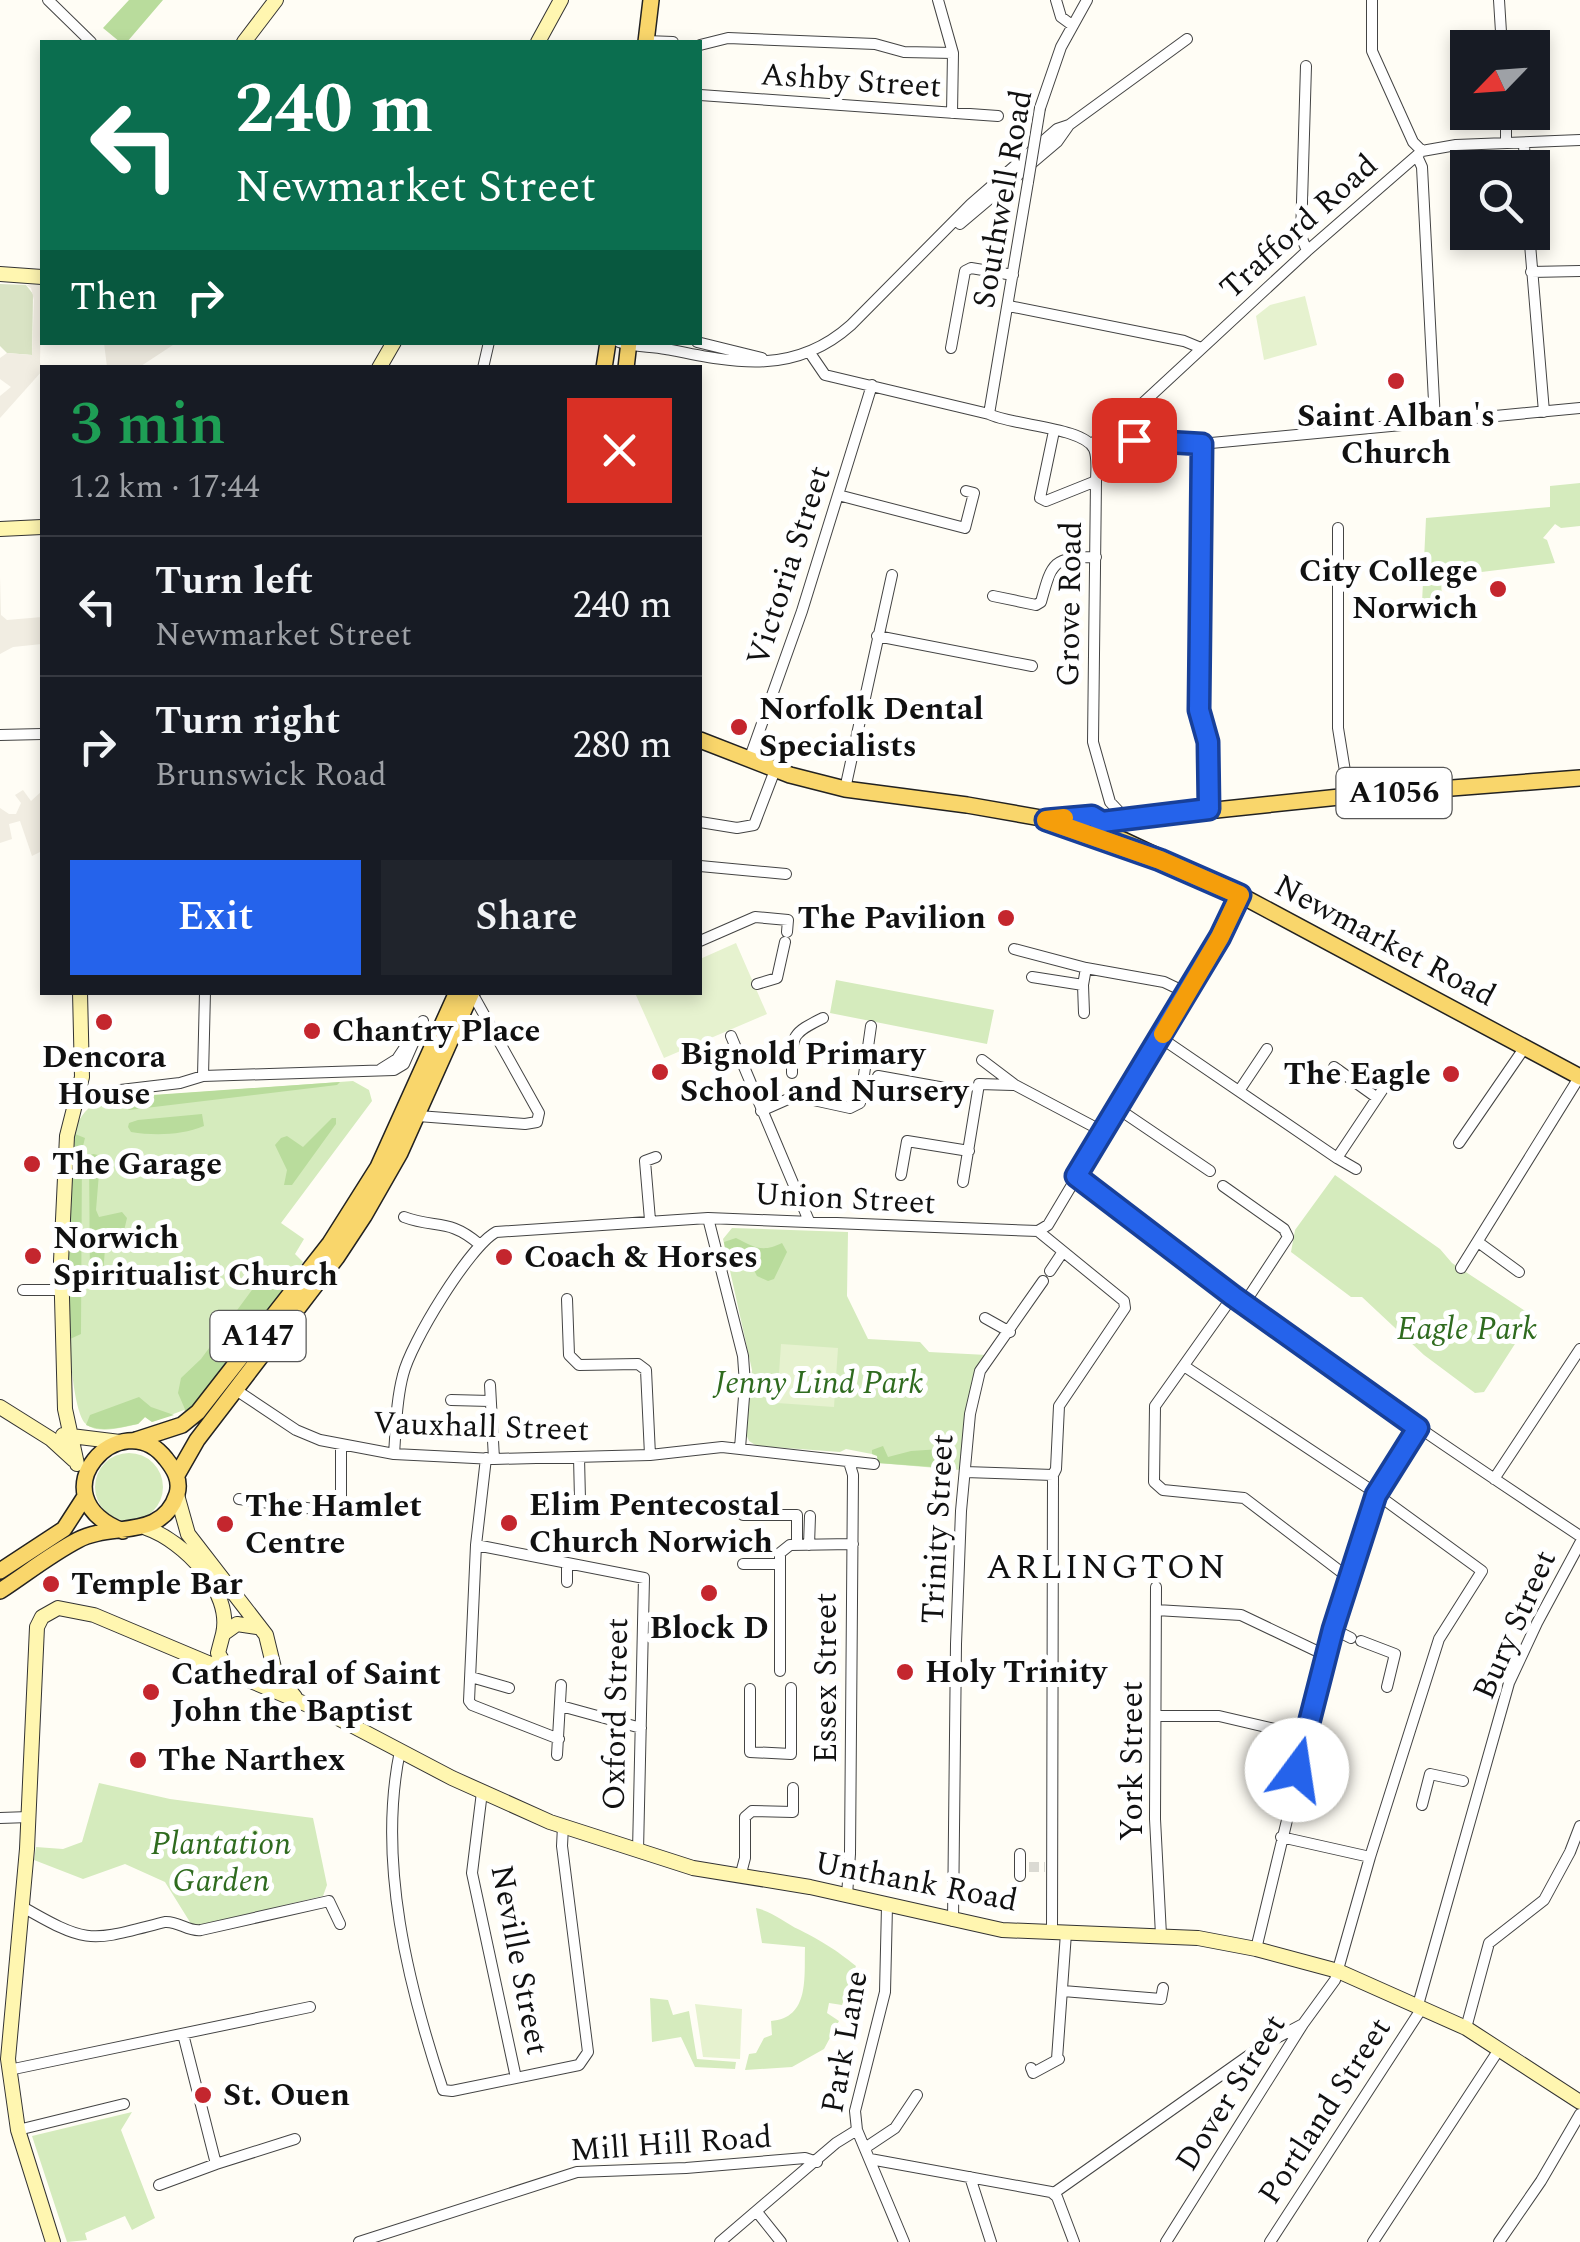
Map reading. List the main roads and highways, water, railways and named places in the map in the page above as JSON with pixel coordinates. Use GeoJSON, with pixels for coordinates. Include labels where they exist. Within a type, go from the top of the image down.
{"type":"FeatureCollection","features":[{"type":"Feature","properties":{"kind":"main road"},"geometry":{"type":"LineString","coordinates":[[646,40],[650,0]]}},
{"type":"Feature","properties":{"kind":"main road"},"geometry":{"type":"LineString","coordinates":[[702,741],[775,770],[845,788],[967,804],[1046,820]]}},
{"type":"Feature","properties":{"kind":"main road","name":"A1056"},"geometry":{"type":"LineString","coordinates":[[1046,820],[1092,816],[1091,828],[1126,819],[1209,809],[1580,778]]}},
{"type":"Feature","properties":{"kind":"main road","name":"Newmarket Road"},"geometry":{"type":"LineString","coordinates":[[1046,820],[1091,828],[1240,895],[1580,1076]]}},
{"type":"Feature","properties":{"kind":"main road","name":"A147"},"geometry":{"type":"LineString","coordinates":[[0,1571],[64,1529],[84,1491],[95,1457],[128,1441],[182,1425],[198,1412],[330,1243],[378,1167],[456,995]]}},
{"type":"Feature","properties":{"kind":"main road","name":"A147"},"geometry":{"type":"LineString","coordinates":[[177,1475],[196,1440],[364,1216],[418,1116],[471,995]]}},
{"type":"Feature","properties":{"kind":"main road"},"geometry":{"type":"LineString","coordinates":[[0,1591],[80,1538],[146,1528],[172,1506],[177,1495],[177,1475],[161,1452],[128,1441]]}},
{"type":"Feature","properties":{"kind":"main road"},"geometry":{"type":"LineString","coordinates":[[84,1491],[104,1524],[123,1531]]}},
{"type":"Feature","properties":{"kind":"tunnel"},"geometry":{"type":"LineString","coordinates":[[1029,1867],[1045,1867]]}},
{"type":"Feature","properties":{"kind":"place","name":"Saint Alban's Church"},"geometry":{"type":"Point","coordinates":[1396,381]}},
{"type":"Feature","properties":{"kind":"place","name":"City College Norwich"},"geometry":{"type":"Point","coordinates":[1498,589]}},
{"type":"Feature","properties":{"kind":"place","name":"Norfolk Dental Specialists"},"geometry":{"type":"Point","coordinates":[739,727]}},
{"type":"Feature","properties":{"kind":"place","name":"The Pavilion"},"geometry":{"type":"Point","coordinates":[1006,918]}},
{"type":"Feature","properties":{"kind":"place","name":"Dencora House"},"geometry":{"type":"Point","coordinates":[104,1022]}},
{"type":"Feature","properties":{"kind":"place","name":"Chantry Place"},"geometry":{"type":"Point","coordinates":[312,1031]}},
{"type":"Feature","properties":{"kind":"place","name":"Bignold Primary School and Nursery"},"geometry":{"type":"Point","coordinates":[660,1072]}},
{"type":"Feature","properties":{"kind":"place","name":"The Eagle"},"geometry":{"type":"Point","coordinates":[1451,1074]}},
{"type":"Feature","properties":{"kind":"place","name":"The Garage"},"geometry":{"type":"Point","coordinates":[32,1164]}},
{"type":"Feature","properties":{"kind":"place","name":"Norwich Spiritualist Church"},"geometry":{"type":"Point","coordinates":[33,1256]}},
{"type":"Feature","properties":{"kind":"place","name":"Coach & Horses"},"geometry":{"type":"Point","coordinates":[504,1257]}},
{"type":"Feature","properties":{"kind":"place","name":"Elim Pentecostal Church Norwich"},"geometry":{"type":"Point","coordinates":[509,1523]}},
{"type":"Feature","properties":{"kind":"place","name":"The Hamlet Centre"},"geometry":{"type":"Point","coordinates":[225,1524]}},
{"type":"Feature","properties":{"kind":"place","name":"Temple Bar"},"geometry":{"type":"Point","coordinates":[51,1584]}},
{"type":"Feature","properties":{"kind":"place","name":"Block D"},"geometry":{"type":"Point","coordinates":[709,1593]}},
{"type":"Feature","properties":{"kind":"place","name":"Holy Trinity"},"geometry":{"type":"Point","coordinates":[905,1672]}},
{"type":"Feature","properties":{"kind":"place","name":"Cathedral of Saint John the Baptist"},"geometry":{"type":"Point","coordinates":[151,1692]}},
{"type":"Feature","properties":{"kind":"place","name":"The Narthex"},"geometry":{"type":"Point","coordinates":[138,1760]}},
{"type":"Feature","properties":{"kind":"place","name":"St. Ouen"},"geometry":{"type":"Point","coordinates":[203,2095]}},
{"type":"Feature","properties":{"kind":"district","name":"ARLINGTON"},"geometry":{"type":"Point","coordinates":[1107,1567]}},
{"type":"Feature","properties":{"kind":"park label","name":"Eagle Park"},"geometry":{"type":"Point","coordinates":[1467,1329]}},
{"type":"Feature","properties":{"kind":"park label","name":"Jenny Lind Park"},"geometry":{"type":"Point","coordinates":[819,1383]}},
{"type":"Feature","properties":{"kind":"park label","name":"Plantation Garden"},"geometry":{"type":"Point","coordinates":[221,1862]}}]}
